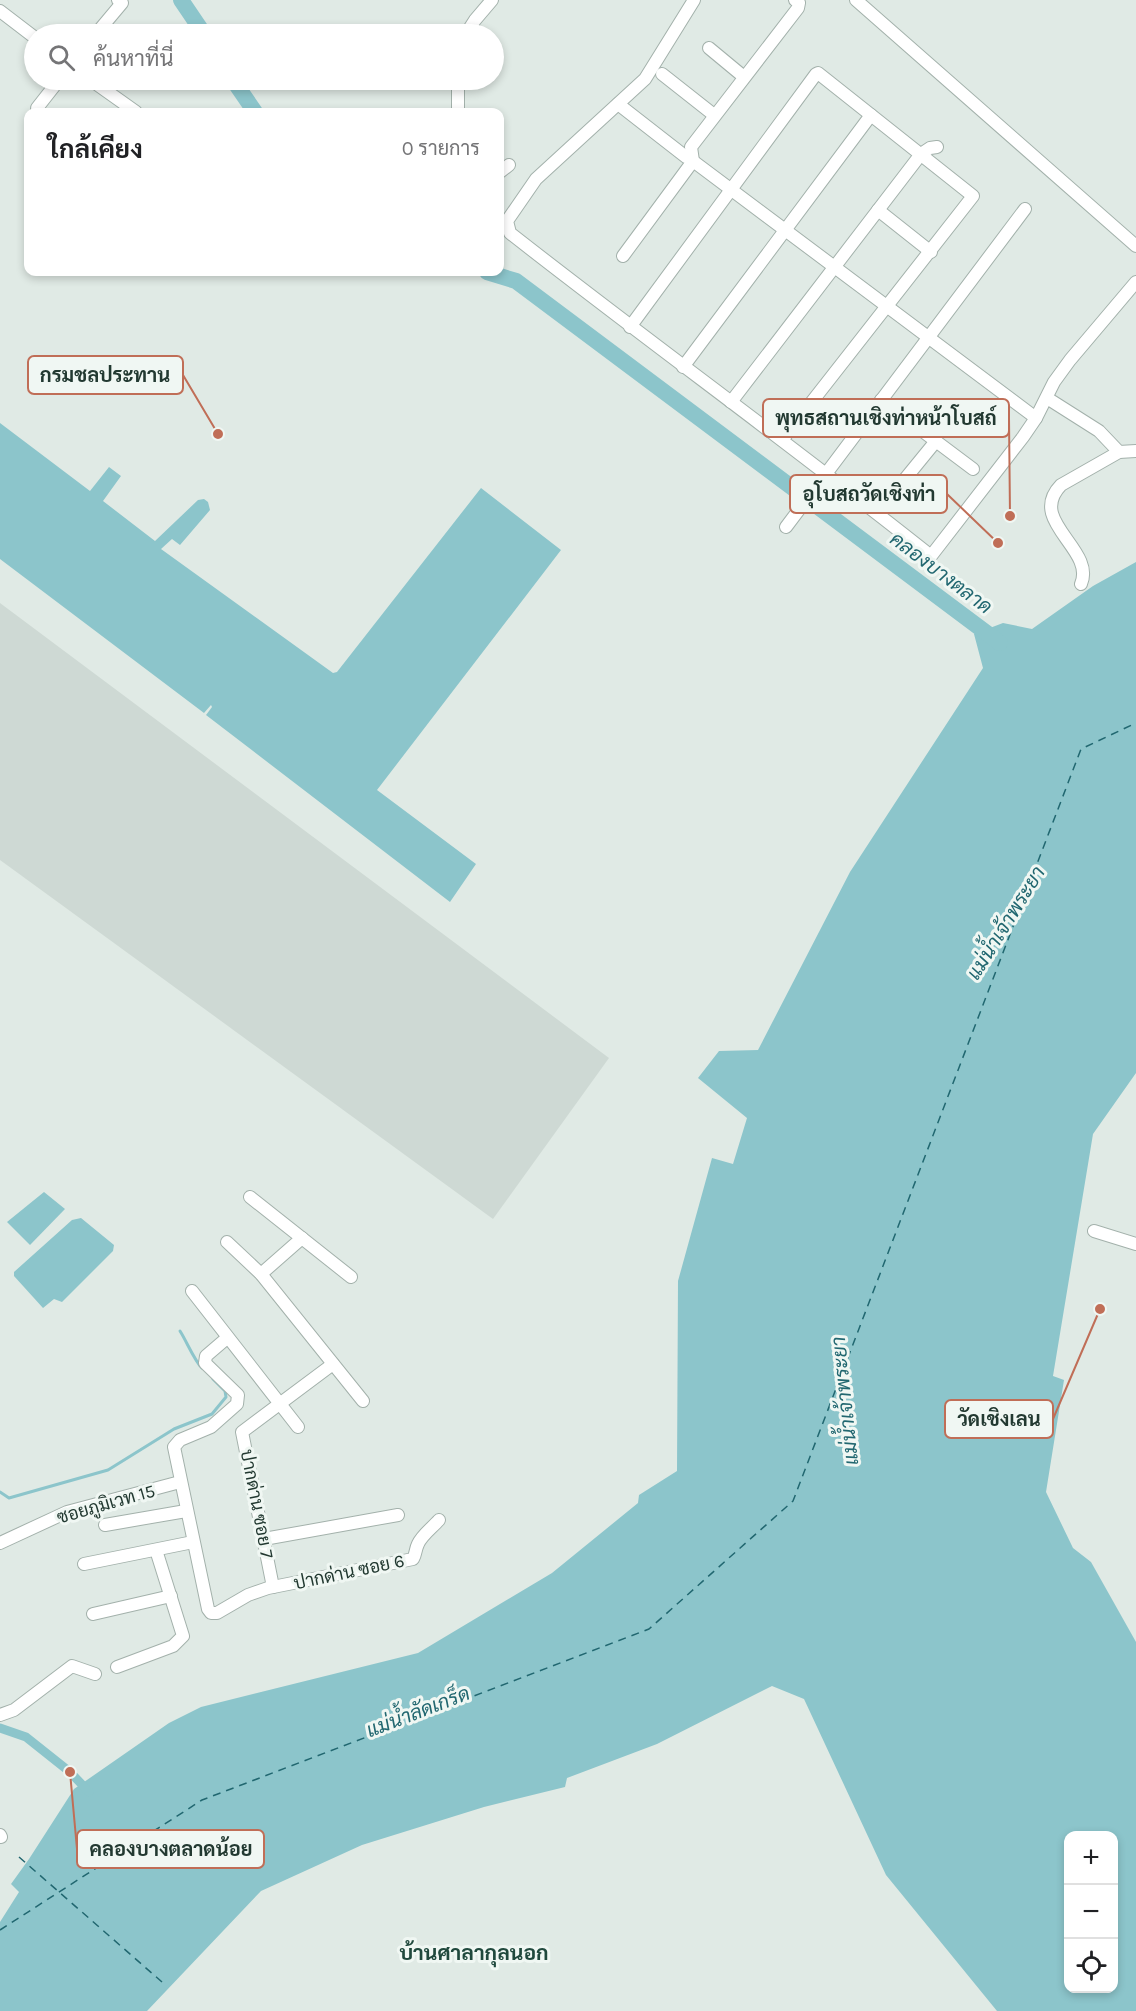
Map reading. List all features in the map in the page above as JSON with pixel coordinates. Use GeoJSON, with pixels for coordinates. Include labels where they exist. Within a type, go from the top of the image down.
{"type":"FeatureCollection","features":[{"type":"Feature","properties":{"kind":"street"},"geometry":{"type":"LineString","coordinates":[[104,24],[122,3],[118,0]]}},
{"type":"Feature","properties":{"kind":"street"},"geometry":{"type":"LineString","coordinates":[[472,24],[492,0]]}},
{"type":"Feature","properties":{"kind":"street"},"geometry":{"type":"LineString","coordinates":[[694,0],[645,79],[536,179],[507,221],[510,233],[630,327],[827,473],[931,556],[1036,418],[1054,382],[1070,360],[1136,282]]}},
{"type":"Feature","properties":{"kind":"street"},"geometry":{"type":"LineString","coordinates":[[623,256],[692,159],[691,147],[798,8],[799,3],[795,0]]}},
{"type":"Feature","properties":{"kind":"street"},"geometry":{"type":"LineString","coordinates":[[856,0],[1136,246]]}},
{"type":"Feature","properties":{"kind":"street"},"geometry":{"type":"LineString","coordinates":[[0,11],[24,29]]}},
{"type":"Feature","properties":{"kind":"street"},"geometry":{"type":"LineString","coordinates":[[709,48],[744,76]]}},
{"type":"Feature","properties":{"kind":"street"},"geometry":{"type":"LineString","coordinates":[[630,327],[817,73],[973,196],[782,440]]}},
{"type":"Feature","properties":{"kind":"street"},"geometry":{"type":"LineString","coordinates":[[662,74],[714,115]]}},
{"type":"Feature","properties":{"kind":"street"},"geometry":{"type":"LineString","coordinates":[[37,108],[51,90]]}},
{"type":"Feature","properties":{"kind":"street"},"geometry":{"type":"LineString","coordinates":[[105,90],[130,108]]}},
{"type":"Feature","properties":{"kind":"street"},"geometry":{"type":"LineString","coordinates":[[458,90],[458,108]]}},
{"type":"Feature","properties":{"kind":"street"},"geometry":{"type":"LineString","coordinates":[[618,104],[1036,418]]}},
{"type":"Feature","properties":{"kind":"street"},"geometry":{"type":"LineString","coordinates":[[683,367],[871,115]]}},
{"type":"Feature","properties":{"kind":"street"},"geometry":{"type":"LineString","coordinates":[[731,402],[921,154],[930,148],[937,147]]}},
{"type":"Feature","properties":{"kind":"street"},"geometry":{"type":"LineString","coordinates":[[786,527],[1025,209]]}},
{"type":"Feature","properties":{"kind":"street"},"geometry":{"type":"LineString","coordinates":[[878,210],[931,252]]}},
{"type":"Feature","properties":{"kind":"street"},"geometry":{"type":"LineString","coordinates":[[1047,398],[1099,431],[1119,452]]}},
{"type":"Feature","properties":{"kind":"street"},"geometry":{"type":"LineString","coordinates":[[881,400],[973,470]]}},
{"type":"Feature","properties":{"kind":"street"},"geometry":{"type":"LineString","coordinates":[[896,490],[936,441]]}},
{"type":"Feature","properties":{"kind":"street"},"geometry":{"type":"LineString","coordinates":[[1081,585],[1084,578],[1082,562],[1053,516],[1051,502],[1054,492],[1061,485],[1119,452],[1136,451]]}},
{"type":"Feature","properties":{"kind":"street"},"geometry":{"type":"LineString","coordinates":[[250,1197],[351,1277]]}},
{"type":"Feature","properties":{"kind":"street"},"geometry":{"type":"LineString","coordinates":[[1094,1232],[1136,1244]]}},
{"type":"Feature","properties":{"kind":"street"},"geometry":{"type":"LineString","coordinates":[[261,1274],[302,1238]]}},
{"type":"Feature","properties":{"kind":"street"},"geometry":{"type":"LineString","coordinates":[[227,1242],[261,1274],[363,1401]]}},
{"type":"Feature","properties":{"kind":"street"},"geometry":{"type":"LineString","coordinates":[[192,1291],[298,1427]]}},
{"type":"Feature","properties":{"kind":"street"},"geometry":{"type":"LineString","coordinates":[[84,1564],[193,1542],[174,1447],[176,1443],[211,1427],[237,1404],[238,1395],[205,1363],[206,1356],[227,1338]]}},
{"type":"Feature","properties":{"kind":"street"},"geometry":{"type":"LineString","coordinates":[[280,1405],[333,1364]]}},
{"type":"Feature","properties":{"kind":"street","name":"ปากด่าน ซอย 7"},"geometry":{"type":"LineString","coordinates":[[273,1587],[242,1432],[280,1405]]}},
{"type":"Feature","properties":{"kind":"street","name":"ซอยภูมิเวท 15"},"geometry":{"type":"LineString","coordinates":[[0,1542],[67,1512],[180,1482]]}},
{"type":"Feature","properties":{"kind":"street"},"geometry":{"type":"LineString","coordinates":[[105,1525],[186,1511]]}},
{"type":"Feature","properties":{"kind":"street"},"geometry":{"type":"LineString","coordinates":[[264,1539],[398,1515]]}},
{"type":"Feature","properties":{"kind":"street","name":"ปากด่าน ซอย 6"},"geometry":{"type":"LineString","coordinates":[[193,1542],[209,1618],[248,1595],[273,1587],[413,1559],[420,1541],[439,1520]]}},
{"type":"Feature","properties":{"kind":"street"},"geometry":{"type":"LineString","coordinates":[[117,1667],[173,1646],[183,1636],[156,1550]]}},
{"type":"Feature","properties":{"kind":"street"},"geometry":{"type":"LineString","coordinates":[[93,1614],[171,1596]]}},
{"type":"Feature","properties":{"kind":"street"},"geometry":{"type":"LineString","coordinates":[[0,1715],[14,1710],[72,1666],[95,1674]]}},
{"type":"Feature","properties":{"kind":"shaded area"},"geometry":{"type":"Polygon","coordinates":[[[0,603],[609,1058],[493,1219],[0,860],[0,603]]]}},
{"type":"Feature","properties":{"kind":"water"},"geometry":{"type":"Polygon","coordinates":[[[0,423],[90,491],[109,467],[121,476],[103,501],[155,541],[198,500],[204,499],[208,502],[210,510],[180,545],[172,539],[161,549],[333,673],[337,672],[481,488],[561,550],[377,790],[476,864],[450,902],[206,715],[211,705],[204,713],[0,559],[0,423]]]}},
{"type":"Feature","properties":{"kind":"water"},"geometry":{"type":"Polygon","coordinates":[[[1136,562],[1136,1073],[1093,1134],[1053,1376],[1064,1380],[1046,1492],[1073,1548],[1091,1562],[1136,1642],[1136,2011],[997,2011],[886,1875],[804,1699],[772,1686],[657,1744],[567,1778],[565,1787],[484,1807],[362,1845],[261,1891],[147,2011],[0,2011],[0,1922],[19,1892],[11,1884],[74,1789],[169,1723],[201,1707],[418,1653],[552,1573],[638,1503],[639,1495],[677,1471],[678,1281],[712,1158],[733,1164],[747,1118],[698,1078],[719,1051],[758,1050],[850,872],[983,668],[974,634],[1003,623],[1032,629],[1093,586],[1136,562]]]}},
{"type":"Feature","properties":{"kind":"water"},"geometry":{"type":"Polygon","coordinates":[[[44,1192],[65,1209],[30,1245],[7,1222],[44,1192]]]}},
{"type":"Feature","properties":{"kind":"water"},"geometry":{"type":"Polygon","coordinates":[[[81,1218],[114,1245],[113,1251],[62,1302],[54,1299],[43,1308],[14,1276],[14,1272],[72,1220],[81,1218]]]}},
{"type":"Feature","properties":{"kind":"waterway","name":"คลองบางตลาด"},"geometry":{"type":"LineString","coordinates":[[181,0],[197,24]]}},
{"type":"Feature","properties":{"kind":"waterway","name":"คลองบางตลาด"},"geometry":{"type":"LineString","coordinates":[[240,90],[252,108]]}},
{"type":"Feature","properties":{"kind":"waterway","name":"คลองบางตลาด"},"geometry":{"type":"LineString","coordinates":[[500,276],[516,281],[1000,643]]}},
{"type":"Feature","properties":{"kind":"waterway"},"geometry":{"type":"LineString","coordinates":[[180,1331],[202,1368]]}},
{"type":"Feature","properties":{"kind":"waterway"},"geometry":{"type":"LineString","coordinates":[[0,1492],[9,1498],[108,1470],[174,1429],[212,1414],[226,1397],[225,1391],[213,1379]]}},
{"type":"Feature","properties":{"kind":"waterway"},"geometry":{"type":"LineString","coordinates":[[0,1728],[26,1737],[70,1772],[89,1792]]}},
{"type":"Feature","properties":{"kind":"ferry route"},"geometry":{"type":"LineString","coordinates":[[0,1930],[202,1800],[649,1629],[793,1501],[1081,749],[1136,723]]}},
{"type":"Feature","properties":{"kind":"ferry route"},"geometry":{"type":"LineString","coordinates":[[19,1857],[162,1982]]}},
{"type":"Feature","properties":{"kind":"place","name":"กรมชลประทาน"},"geometry":{"type":"Point","coordinates":[218,434]}},
{"type":"Feature","properties":{"kind":"place","name":"พุทธสถานเชิงท่าหน้าโบสถ์"},"geometry":{"type":"Point","coordinates":[1010,516]}},
{"type":"Feature","properties":{"kind":"place","name":"อุโบสถวัดเชิงท่า"},"geometry":{"type":"Point","coordinates":[998,543]}},
{"type":"Feature","properties":{"kind":"place","name":"วัดเชิงเลน"},"geometry":{"type":"Point","coordinates":[1100,1309]}},
{"type":"Feature","properties":{"kind":"place","name":"คลองบางตลาดน้อย"},"geometry":{"type":"Point","coordinates":[70,1772]}},
{"type":"Feature","properties":{"kind":"district","name":"บ้านศาลากุลนอก"},"geometry":{"type":"Point","coordinates":[474,1953]}},
{"type":"Feature","properties":{"kind":"water label","name":"แม่น้ำเจ้าพระยา"},"geometry":{"type":"Point","coordinates":[1006,923]}},
{"type":"Feature","properties":{"kind":"water label","name":"แม่น้ำเจ้าพระยา"},"geometry":{"type":"Point","coordinates":[845,1401]}},
{"type":"Feature","properties":{"kind":"water label","name":"แม่น้ำลัดเกร็ด"},"geometry":{"type":"Point","coordinates":[418,1712]}}]}
